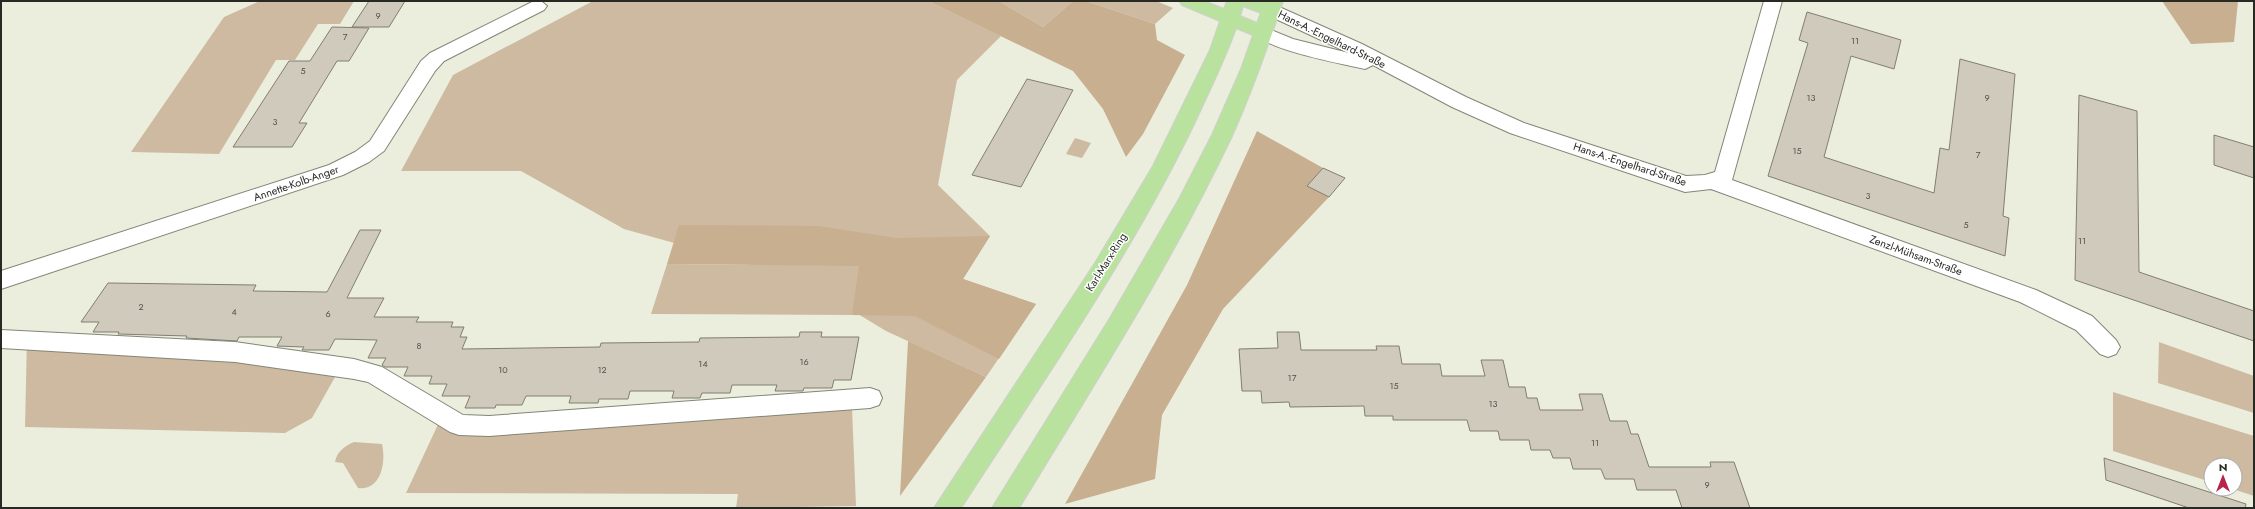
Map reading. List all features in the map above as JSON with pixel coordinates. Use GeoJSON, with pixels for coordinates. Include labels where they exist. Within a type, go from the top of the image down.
{"type":"FeatureCollection","features":[{"type":"Feature","properties":{"kind":"main road"},"geometry":{"type":"LineString","coordinates":[[1188,1],[1264,33]]}},
{"type":"Feature","properties":{"kind":"main road","name":"Karl-Marx-Ring"},"geometry":{"type":"LineString","coordinates":[[948,508],[1103,269],[1163,167],[1219,50],[1236,1]]}},
{"type":"Feature","properties":{"kind":"main road"},"geometry":{"type":"LineString","coordinates":[[1005,508],[1170,239],[1216,147],[1253,63],[1273,5],[1246,1]]}},
{"type":"Feature","properties":{"kind":"street"},"geometry":{"type":"LineString","coordinates":[[1714,182],[1724,176],[1773,1]]}},
{"type":"Feature","properties":{"kind":"street","name":"Hans-A.-Engelhard-Straße"},"geometry":{"type":"LineString","coordinates":[[1273,5],[1393,69],[1517,128],[1685,184],[1714,182]]}},
{"type":"Feature","properties":{"kind":"street","name":"Annette-Kolb-Anger"},"geometry":{"type":"LineString","coordinates":[[1,280],[330,172],[362,157],[377,146],[428,66],[437,57],[538,6]]}},
{"type":"Feature","properties":{"kind":"street","name":"Hans-A.-Engelhard-Straße"},"geometry":{"type":"LineString","coordinates":[[1264,33],[1300,48],[1393,69]]}},
{"type":"Feature","properties":{"kind":"street","name":"Zenzl-Mühsam-Straße"},"geometry":{"type":"LineString","coordinates":[[1714,182],[2028,296],[2057,308],[2084,323],[2108,347]]}},
{"type":"Feature","properties":{"kind":"street"},"geometry":{"type":"LineString","coordinates":[[1,339],[235,352],[354,369],[374,374],[459,425],[489,426],[870,398]]}},
{"type":"Feature","properties":{"kind":"shaded area"},"geometry":{"type":"Polygon","coordinates":[[[260,1],[354,1],[340,24],[318,24],[295,60],[276,60],[219,154],[131,152],[224,17],[260,1]]]}},
{"type":"Feature","properties":{"kind":"shaded area"},"geometry":{"type":"Polygon","coordinates":[[[593,1],[928,1],[1001,36],[957,80],[938,185],[990,236],[963,279],[1036,304],[986,377],[886,331],[853,311],[852,315],[651,314],[667,264],[753,265],[624,229],[521,171],[401,171],[453,75],[593,1]]]}},
{"type":"Feature","properties":{"kind":"shaded area"},"geometry":{"type":"Polygon","coordinates":[[[928,1],[999,1],[1043,27],[1073,1],[1086,1],[1155,24],[1157,40],[1185,55],[1143,134],[1126,157],[1103,109],[1073,71],[928,1]]]}},
{"type":"Feature","properties":{"kind":"shaded area"},"geometry":{"type":"Polygon","coordinates":[[[999,1],[1073,1],[1043,27],[999,1]]]}},
{"type":"Feature","properties":{"kind":"shaded area"},"geometry":{"type":"Polygon","coordinates":[[[1086,1],[1156,1],[1173,8],[1155,24],[1086,1]]]}},
{"type":"Feature","properties":{"kind":"shaded area"},"geometry":{"type":"Polygon","coordinates":[[[2162,1],[2238,1],[2234,42],[2191,44],[2162,1]]]}},
{"type":"Feature","properties":{"kind":"shaded area"},"geometry":{"type":"Polygon","coordinates":[[[1257,131],[1323,168],[1307,186],[1329,197],[1223,309],[1162,415],[1155,479],[1065,504],[1187,285],[1257,131]]]}},
{"type":"Feature","properties":{"kind":"shaded area"},"geometry":{"type":"Polygon","coordinates":[[[1075,138],[1091,143],[1082,158],[1066,154],[1075,138]]]}},
{"type":"Feature","properties":{"kind":"shaded area"},"geometry":{"type":"Polygon","coordinates":[[[679,225],[819,226],[896,238],[990,236],[963,279],[1036,304],[999,359],[915,316],[852,315],[859,266],[667,264],[679,225]]]}},
{"type":"Feature","properties":{"kind":"shaded area"},"geometry":{"type":"Polygon","coordinates":[[[27,338],[344,361],[312,418],[285,433],[25,427],[27,338]]]}},
{"type":"Feature","properties":{"kind":"shaded area"},"geometry":{"type":"Polygon","coordinates":[[[908,341],[986,377],[900,496],[908,341]]]}},
{"type":"Feature","properties":{"kind":"shaded area"},"geometry":{"type":"Polygon","coordinates":[[[2159,342],[2254,376],[2254,413],[2158,383],[2159,342]]]}},
{"type":"Feature","properties":{"kind":"shaded area"},"geometry":{"type":"Polygon","coordinates":[[[2113,392],[2254,436],[2254,496],[2243,492],[2243,457],[2203,457],[2203,479],[2113,451],[2113,392]]]}},
{"type":"Feature","properties":{"kind":"shaded area"},"geometry":{"type":"Polygon","coordinates":[[[852,408],[856,506],[736,508],[738,494],[406,493],[441,418],[852,408]]]}},
{"type":"Feature","properties":{"kind":"shaded area"},"geometry":{"type":"Polygon","coordinates":[[[354,442],[382,444],[383,458],[380,474],[372,485],[366,488],[358,488],[343,463],[335,462],[342,449],[354,442]]]}},
{"type":"Feature","properties":{"kind":"building"},"geometry":{"type":"Polygon","coordinates":[[[369,1],[405,1],[389,27],[352,27],[369,1]]]}},
{"type":"Feature","properties":{"kind":"building"},"geometry":{"type":"Polygon","coordinates":[[[1807,12],[1901,40],[1894,69],[1851,56],[1824,157],[1934,193],[1940,148],[1949,150],[1960,59],[2015,74],[2003,216],[2009,218],[2005,256],[1768,176],[1808,43],[1799,40],[1807,12]]]}},
{"type":"Feature","properties":{"kind":"building"},"geometry":{"type":"Polygon","coordinates":[[[332,27],[369,28],[349,61],[337,61],[299,123],[307,123],[292,147],[233,147],[289,61],[310,61],[332,27]]]}},
{"type":"Feature","properties":{"kind":"building"},"geometry":{"type":"Polygon","coordinates":[[[1027,79],[1073,90],[1021,187],[972,175],[1027,79]]]}},
{"type":"Feature","properties":{"kind":"building"},"geometry":{"type":"Polygon","coordinates":[[[2079,95],[2137,111],[2139,272],[2254,311],[2254,341],[2075,280],[2079,95]]]}},
{"type":"Feature","properties":{"kind":"building"},"geometry":{"type":"Polygon","coordinates":[[[2214,135],[2254,147],[2254,178],[2214,165],[2214,135]]]}},
{"type":"Feature","properties":{"kind":"building"},"geometry":{"type":"Polygon","coordinates":[[[1323,168],[1345,178],[1329,197],[1307,186],[1323,168]]]}},
{"type":"Feature","properties":{"kind":"building"},"geometry":{"type":"Polygon","coordinates":[[[360,230],[381,230],[347,298],[384,298],[374,317],[419,317],[416,322],[453,322],[451,327],[464,327],[460,337],[467,337],[462,349],[600,347],[601,343],[699,342],[700,338],[799,337],[800,332],[822,332],[821,337],[859,337],[851,380],[834,380],[832,388],[804,388],[803,391],[775,391],[777,385],[732,385],[730,393],[702,393],[700,398],[672,398],[674,391],[630,391],[628,399],[599,399],[598,403],[569,403],[571,396],[526,396],[522,405],[496,405],[495,408],[465,408],[470,396],[442,396],[447,384],[429,384],[432,376],[404,376],[408,367],[385,367],[382,365],[386,358],[368,358],[377,340],[335,339],[329,350],[302,350],[304,347],[277,346],[282,337],[239,337],[237,341],[186,338],[187,336],[118,334],[119,332],[93,332],[99,322],[81,322],[108,283],[256,285],[253,291],[327,292],[360,230]]]}},
{"type":"Feature","properties":{"kind":"building"},"geometry":{"type":"Polygon","coordinates":[[[1277,332],[1299,332],[1301,350],[1377,350],[1376,346],[1399,346],[1402,364],[1440,364],[1442,376],[1485,376],[1481,360],[1503,360],[1509,387],[1525,387],[1527,398],[1537,398],[1540,410],[1583,410],[1579,394],[1602,394],[1610,421],[1627,421],[1631,434],[1638,434],[1649,467],[1711,467],[1710,462],[1734,462],[1750,508],[1682,508],[1676,490],[1637,490],[1634,479],[1605,479],[1601,469],[1573,469],[1570,458],[1553,458],[1550,450],[1531,450],[1529,440],[1500,440],[1498,431],[1470,431],[1467,420],[1393,420],[1393,416],[1365,416],[1364,406],[1290,407],[1289,402],[1262,403],[1261,391],[1242,391],[1239,349],[1278,348],[1277,332]]]}},
{"type":"Feature","properties":{"kind":"building"},"geometry":{"type":"Polygon","coordinates":[[[2104,458],[2203,490],[2203,497],[2224,497],[2246,504],[2245,508],[2189,508],[2106,480],[2104,458]]]}}]}
